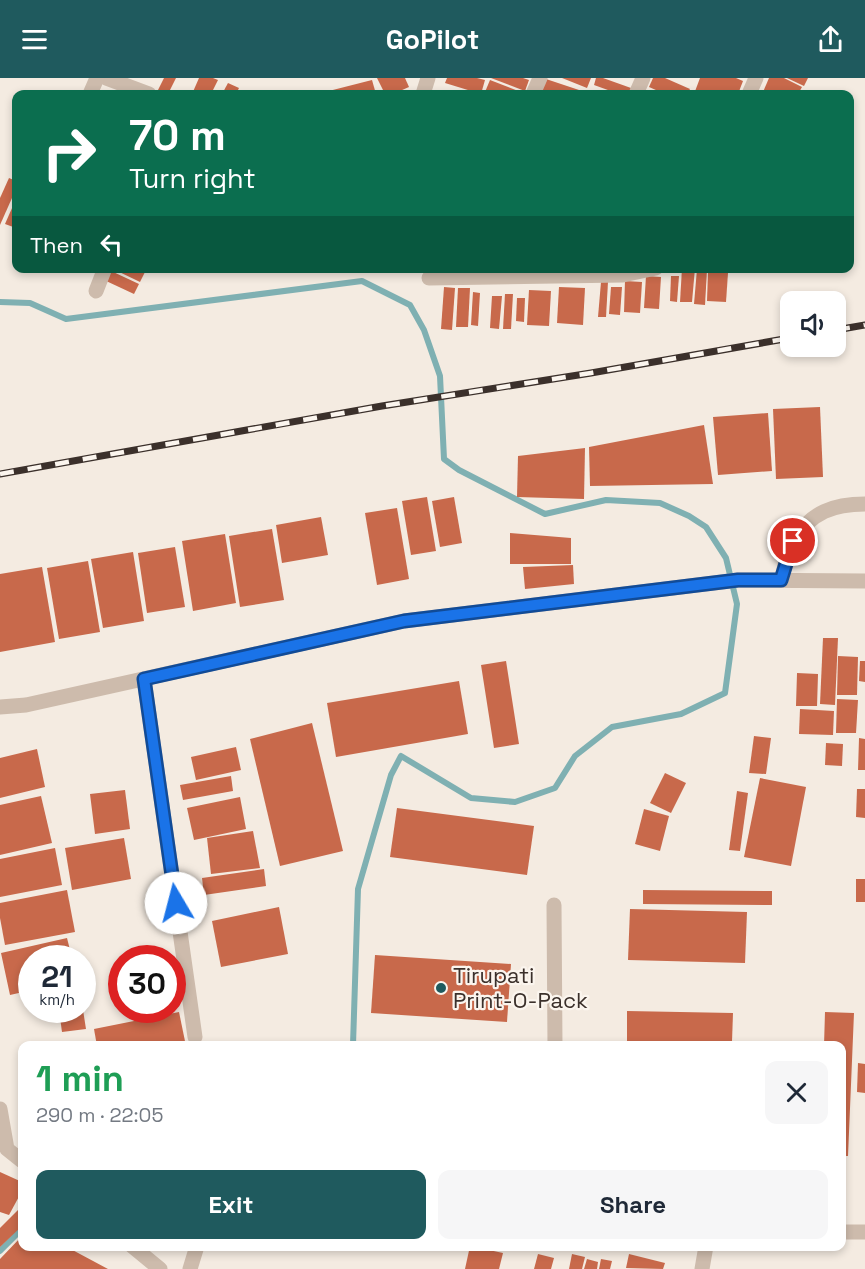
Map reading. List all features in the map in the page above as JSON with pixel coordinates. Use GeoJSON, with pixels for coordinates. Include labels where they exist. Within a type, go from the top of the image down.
{"type":"FeatureCollection","features":[{"type":"Feature","properties":{"kind":"street"},"geometry":{"type":"LineString","coordinates":[[106,78],[138,90]]}},
{"type":"Feature","properties":{"kind":"street"},"geometry":{"type":"LineString","coordinates":[[96,291],[103,273]]}},
{"type":"Feature","properties":{"kind":"street"},"geometry":{"type":"LineString","coordinates":[[429,278],[463,273]]}},
{"type":"Feature","properties":{"kind":"street"},"geometry":{"type":"LineString","coordinates":[[586,273],[623,275],[632,273]]}},
{"type":"Feature","properties":{"kind":"street"},"geometry":{"type":"LineString","coordinates":[[781,580],[793,541],[816,514],[845,504],[865,504]]}},
{"type":"Feature","properties":{"kind":"street"},"geometry":{"type":"LineString","coordinates":[[0,707],[26,705],[404,621],[738,580],[865,581]]}},
{"type":"Feature","properties":{"kind":"street"},"geometry":{"type":"LineString","coordinates":[[144,679],[195,1037]]}},
{"type":"Feature","properties":{"kind":"street"},"geometry":{"type":"LineString","coordinates":[[554,905],[555,1041]]}},
{"type":"Feature","properties":{"kind":"street"},"geometry":{"type":"LineString","coordinates":[[0,1108],[3,1148],[18,1158]]}},
{"type":"Feature","properties":{"kind":"street"},"geometry":{"type":"LineString","coordinates":[[846,1232],[865,1232]]}},
{"type":"Feature","properties":{"kind":"street"},"geometry":{"type":"LineString","coordinates":[[138,1251],[160,1269]]}},
{"type":"Feature","properties":{"kind":"street"},"geometry":{"type":"LineString","coordinates":[[190,1269],[195,1251]]}},
{"type":"Feature","properties":{"kind":"street"},"geometry":{"type":"LineString","coordinates":[[702,1269],[705,1251]]}},
{"type":"Feature","properties":{"kind":"building"},"geometry":{"type":"Polygon","coordinates":[[[164,78],[176,78],[170,90],[158,90],[164,78]]]}},
{"type":"Feature","properties":{"kind":"building"},"geometry":{"type":"Polygon","coordinates":[[[199,78],[218,80],[213,90],[194,90],[199,78]]]}},
{"type":"Feature","properties":{"kind":"building"},"geometry":{"type":"Polygon","coordinates":[[[377,78],[405,78],[409,87],[402,90],[383,90],[377,78]]]}},
{"type":"Feature","properties":{"kind":"building"},"geometry":{"type":"Polygon","coordinates":[[[447,78],[485,80],[482,90],[468,90],[445,83],[447,78]]]}},
{"type":"Feature","properties":{"kind":"building"},"geometry":{"type":"Polygon","coordinates":[[[491,78],[529,80],[525,90],[491,78]]]}},
{"type":"Feature","properties":{"kind":"building"},"geometry":{"type":"Polygon","coordinates":[[[543,78],[579,90],[539,90],[543,78]]]}},
{"type":"Feature","properties":{"kind":"building"},"geometry":{"type":"Polygon","coordinates":[[[562,78],[591,78],[587,88],[562,78]]]}},
{"type":"Feature","properties":{"kind":"building"},"geometry":{"type":"Polygon","coordinates":[[[596,78],[603,78],[631,88],[630,90],[608,90],[594,85],[596,78]]]}},
{"type":"Feature","properties":{"kind":"building"},"geometry":{"type":"Polygon","coordinates":[[[653,78],[665,78],[690,89],[656,90],[649,87],[653,78]]]}},
{"type":"Feature","properties":{"kind":"building"},"geometry":{"type":"Polygon","coordinates":[[[700,78],[736,78],[743,81],[740,90],[696,90],[700,78]]]}},
{"type":"Feature","properties":{"kind":"building"},"geometry":{"type":"Polygon","coordinates":[[[769,78],[784,78],[802,87],[800,90],[764,90],[769,78]]]}},
{"type":"Feature","properties":{"kind":"building"},"geometry":{"type":"Polygon","coordinates":[[[787,78],[808,78],[804,86],[787,78]]]}},
{"type":"Feature","properties":{"kind":"building"},"geometry":{"type":"Polygon","coordinates":[[[372,80],[375,90],[333,90],[372,80]]]}},
{"type":"Feature","properties":{"kind":"building"},"geometry":{"type":"Polygon","coordinates":[[[490,80],[516,90],[486,90],[490,80]]]}},
{"type":"Feature","properties":{"kind":"building"},"geometry":{"type":"Polygon","coordinates":[[[228,83],[239,88],[238,90],[224,90],[228,83]]]}},
{"type":"Feature","properties":{"kind":"building"},"geometry":{"type":"Polygon","coordinates":[[[9,178],[12,179],[12,198],[0,225],[0,198],[9,178]]]}},
{"type":"Feature","properties":{"kind":"building"},"geometry":{"type":"Polygon","coordinates":[[[12,208],[12,227],[5,224],[12,208]]]}},
{"type":"Feature","properties":{"kind":"building"},"geometry":{"type":"Polygon","coordinates":[[[108,273],[115,273],[139,284],[134,294],[104,280],[108,273]]]}},
{"type":"Feature","properties":{"kind":"building"},"geometry":{"type":"Polygon","coordinates":[[[121,273],[144,273],[140,282],[121,273]]]}},
{"type":"Feature","properties":{"kind":"building"},"geometry":{"type":"Polygon","coordinates":[[[682,273],[695,273],[692,302],[680,302],[682,273]]]}},
{"type":"Feature","properties":{"kind":"building"},"geometry":{"type":"Polygon","coordinates":[[[697,273],[707,273],[705,305],[694,304],[697,273]]]}},
{"type":"Feature","properties":{"kind":"building"},"geometry":{"type":"Polygon","coordinates":[[[708,273],[728,273],[726,302],[707,301],[708,273]]]}},
{"type":"Feature","properties":{"kind":"building"},"geometry":{"type":"Polygon","coordinates":[[[646,276],[661,277],[659,309],[644,308],[646,276]]]}},
{"type":"Feature","properties":{"kind":"building"},"geometry":{"type":"Polygon","coordinates":[[[671,276],[679,276],[677,302],[670,301],[671,276]]]}},
{"type":"Feature","properties":{"kind":"building"},"geometry":{"type":"Polygon","coordinates":[[[625,281],[642,282],[640,313],[624,312],[625,281]]]}},
{"type":"Feature","properties":{"kind":"building"},"geometry":{"type":"Polygon","coordinates":[[[601,282],[608,282],[606,317],[598,317],[601,282]]]}},
{"type":"Feature","properties":{"kind":"building"},"geometry":{"type":"Polygon","coordinates":[[[444,287],[455,288],[452,330],[441,329],[444,287]]]}},
{"type":"Feature","properties":{"kind":"building"},"geometry":{"type":"Polygon","coordinates":[[[559,287],[585,288],[583,325],[557,323],[559,287]]]}},
{"type":"Feature","properties":{"kind":"building"},"geometry":{"type":"Polygon","coordinates":[[[611,287],[622,287],[620,315],[609,314],[611,287]]]}},
{"type":"Feature","properties":{"kind":"building"},"geometry":{"type":"Polygon","coordinates":[[[458,288],[470,288],[468,327],[456,327],[458,288]]]}},
{"type":"Feature","properties":{"kind":"building"},"geometry":{"type":"Polygon","coordinates":[[[529,290],[551,291],[549,326],[527,325],[529,290]]]}},
{"type":"Feature","properties":{"kind":"building"},"geometry":{"type":"Polygon","coordinates":[[[473,292],[480,293],[478,326],[471,325],[473,292]]]}},
{"type":"Feature","properties":{"kind":"building"},"geometry":{"type":"Polygon","coordinates":[[[505,294],[513,294],[511,329],[503,329],[505,294]]]}},
{"type":"Feature","properties":{"kind":"building"},"geometry":{"type":"Polygon","coordinates":[[[492,296],[502,296],[499,329],[490,328],[492,296]]]}},
{"type":"Feature","properties":{"kind":"building"},"geometry":{"type":"Polygon","coordinates":[[[517,298],[525,298],[524,322],[516,321],[517,298]]]}},
{"type":"Feature","properties":{"kind":"building"},"geometry":{"type":"Polygon","coordinates":[[[820,407],[823,477],[776,479],[773,409],[820,407]]]}},
{"type":"Feature","properties":{"kind":"building"},"geometry":{"type":"Polygon","coordinates":[[[768,413],[772,471],[718,475],[713,417],[768,413]]]}},
{"type":"Feature","properties":{"kind":"building"},"geometry":{"type":"Polygon","coordinates":[[[704,425],[713,484],[590,486],[589,447],[704,425]]]}},
{"type":"Feature","properties":{"kind":"building"},"geometry":{"type":"Polygon","coordinates":[[[585,448],[584,499],[517,497],[518,456],[585,448]]]}},
{"type":"Feature","properties":{"kind":"building"},"geometry":{"type":"Polygon","coordinates":[[[427,497],[436,551],[411,555],[402,501],[427,497]]]}},
{"type":"Feature","properties":{"kind":"building"},"geometry":{"type":"Polygon","coordinates":[[[454,497],[462,543],[440,547],[432,501],[454,497]]]}},
{"type":"Feature","properties":{"kind":"building"},"geometry":{"type":"Polygon","coordinates":[[[397,508],[409,579],[377,585],[365,513],[397,508]]]}},
{"type":"Feature","properties":{"kind":"building"},"geometry":{"type":"Polygon","coordinates":[[[321,517],[328,555],[282,563],[276,525],[321,517]]]}},
{"type":"Feature","properties":{"kind":"building"},"geometry":{"type":"Polygon","coordinates":[[[272,529],[284,600],[240,607],[229,536],[272,529]]]}},
{"type":"Feature","properties":{"kind":"building"},"geometry":{"type":"Polygon","coordinates":[[[510,533],[571,538],[571,564],[510,564],[510,533]]]}},
{"type":"Feature","properties":{"kind":"building"},"geometry":{"type":"Polygon","coordinates":[[[225,534],[236,603],[193,611],[182,541],[225,534]]]}},
{"type":"Feature","properties":{"kind":"building"},"geometry":{"type":"Polygon","coordinates":[[[175,547],[185,607],[147,613],[138,553],[175,547]]]}},
{"type":"Feature","properties":{"kind":"building"},"geometry":{"type":"Polygon","coordinates":[[[133,552],[144,621],[103,628],[91,559],[133,552]]]}},
{"type":"Feature","properties":{"kind":"building"},"geometry":{"type":"Polygon","coordinates":[[[88,561],[100,632],[59,639],[47,568],[88,561]]]}},
{"type":"Feature","properties":{"kind":"building"},"geometry":{"type":"Polygon","coordinates":[[[573,565],[574,584],[525,589],[523,567],[573,565]]]}},
{"type":"Feature","properties":{"kind":"building"},"geometry":{"type":"Polygon","coordinates":[[[42,567],[55,642],[0,652],[0,574],[42,567]]]}},
{"type":"Feature","properties":{"kind":"building"},"geometry":{"type":"Polygon","coordinates":[[[823,638],[838,638],[835,705],[820,704],[823,638]]]}},
{"type":"Feature","properties":{"kind":"building"},"geometry":{"type":"Polygon","coordinates":[[[838,656],[858,657],[857,695],[837,695],[838,656]]]}},
{"type":"Feature","properties":{"kind":"building"},"geometry":{"type":"Polygon","coordinates":[[[506,661],[519,744],[494,748],[481,665],[506,661]]]}},
{"type":"Feature","properties":{"kind":"building"},"geometry":{"type":"Polygon","coordinates":[[[860,661],[865,661],[865,682],[859,681],[860,661]]]}},
{"type":"Feature","properties":{"kind":"building"},"geometry":{"type":"Polygon","coordinates":[[[797,673],[818,674],[817,706],[796,706],[797,673]]]}},
{"type":"Feature","properties":{"kind":"building"},"geometry":{"type":"Polygon","coordinates":[[[459,681],[468,734],[336,757],[327,703],[459,681]]]}},
{"type":"Feature","properties":{"kind":"building"},"geometry":{"type":"Polygon","coordinates":[[[837,699],[858,700],[856,733],[836,733],[837,699]]]}},
{"type":"Feature","properties":{"kind":"building"},"geometry":{"type":"Polygon","coordinates":[[[800,709],[834,711],[833,735],[799,734],[800,709]]]}},
{"type":"Feature","properties":{"kind":"building"},"geometry":{"type":"Polygon","coordinates":[[[312,723],[343,851],[280,866],[250,739],[312,723]]]}},
{"type":"Feature","properties":{"kind":"building"},"geometry":{"type":"Polygon","coordinates":[[[754,736],[771,738],[766,774],[749,773],[754,736]]]}},
{"type":"Feature","properties":{"kind":"building"},"geometry":{"type":"Polygon","coordinates":[[[859,738],[865,739],[865,770],[858,770],[859,738]]]}},
{"type":"Feature","properties":{"kind":"building"},"geometry":{"type":"Polygon","coordinates":[[[826,743],[843,744],[842,766],[825,765],[826,743]]]}},
{"type":"Feature","properties":{"kind":"building"},"geometry":{"type":"Polygon","coordinates":[[[236,747],[241,770],[196,780],[191,757],[236,747]]]}},
{"type":"Feature","properties":{"kind":"building"},"geometry":{"type":"Polygon","coordinates":[[[37,749],[45,787],[0,798],[0,758],[37,749]]]}},
{"type":"Feature","properties":{"kind":"building"},"geometry":{"type":"Polygon","coordinates":[[[665,773],[686,783],[671,813],[650,803],[665,773]]]}},
{"type":"Feature","properties":{"kind":"building"},"geometry":{"type":"Polygon","coordinates":[[[231,776],[233,791],[183,800],[180,785],[231,776]]]}},
{"type":"Feature","properties":{"kind":"building"},"geometry":{"type":"Polygon","coordinates":[[[760,778],[806,787],[791,866],[744,857],[760,778]]]}},
{"type":"Feature","properties":{"kind":"building"},"geometry":{"type":"Polygon","coordinates":[[[857,789],[865,789],[865,818],[856,817],[857,789]]]}},
{"type":"Feature","properties":{"kind":"building"},"geometry":{"type":"Polygon","coordinates":[[[125,790],[130,829],[95,834],[90,794],[125,790]]]}},
{"type":"Feature","properties":{"kind":"building"},"geometry":{"type":"Polygon","coordinates":[[[737,791],[748,793],[740,851],[729,850],[737,791]]]}},
{"type":"Feature","properties":{"kind":"building"},"geometry":{"type":"Polygon","coordinates":[[[41,796],[52,843],[0,855],[0,805],[41,796]]]}},
{"type":"Feature","properties":{"kind":"building"},"geometry":{"type":"Polygon","coordinates":[[[240,797],[246,829],[194,840],[187,808],[240,797]]]}},
{"type":"Feature","properties":{"kind":"building"},"geometry":{"type":"Polygon","coordinates":[[[397,808],[534,826],[527,875],[390,857],[397,808]]]}},
{"type":"Feature","properties":{"kind":"building"},"geometry":{"type":"Polygon","coordinates":[[[644,809],[669,816],[660,851],[635,844],[644,809]]]}},
{"type":"Feature","properties":{"kind":"building"},"geometry":{"type":"Polygon","coordinates":[[[253,831],[260,868],[211,874],[207,838],[253,831]]]}},
{"type":"Feature","properties":{"kind":"building"},"geometry":{"type":"Polygon","coordinates":[[[124,838],[131,879],[72,890],[65,848],[124,838]]]}},
{"type":"Feature","properties":{"kind":"building"},"geometry":{"type":"Polygon","coordinates":[[[55,848],[62,885],[0,897],[0,859],[55,848]]]}},
{"type":"Feature","properties":{"kind":"building"},"geometry":{"type":"Polygon","coordinates":[[[264,869],[266,886],[204,895],[202,878],[264,869]]]}},
{"type":"Feature","properties":{"kind":"building"},"geometry":{"type":"Polygon","coordinates":[[[856,879],[865,879],[865,902],[856,902],[856,879]]]}},
{"type":"Feature","properties":{"kind":"building"},"geometry":{"type":"Polygon","coordinates":[[[67,890],[75,932],[5,945],[0,903],[67,890]]]}},
{"type":"Feature","properties":{"kind":"building"},"geometry":{"type":"Polygon","coordinates":[[[643,890],[772,891],[772,905],[643,904],[643,890]]]}},
{"type":"Feature","properties":{"kind":"building"},"geometry":{"type":"Polygon","coordinates":[[[279,907],[288,954],[221,967],[212,921],[279,907]]]}},
{"type":"Feature","properties":{"kind":"building"},"geometry":{"type":"Polygon","coordinates":[[[630,909],[747,912],[745,963],[628,960],[630,909]]]}},
{"type":"Feature","properties":{"kind":"building"},"geometry":{"type":"Polygon","coordinates":[[[67,938],[69,945],[36,945],[67,938]]]}},
{"type":"Feature","properties":{"kind":"building"},"geometry":{"type":"Polygon","coordinates":[[[18,949],[18,993],[10,995],[1,953],[18,949]]]}},
{"type":"Feature","properties":{"kind":"building","name":"Tirupati Print-O-Pack"},"geometry":{"type":"Polygon","coordinates":[[[375,955],[511,964],[507,1022],[371,1013],[375,955]]]}},
{"type":"Feature","properties":{"kind":"building"},"geometry":{"type":"Polygon","coordinates":[[[627,1011],[733,1013],[732,1041],[627,1041],[627,1011]]]}},
{"type":"Feature","properties":{"kind":"building"},"geometry":{"type":"Polygon","coordinates":[[[825,1012],[854,1013],[848,1156],[846,1156],[846,1041],[824,1041],[825,1012]]]}},
{"type":"Feature","properties":{"kind":"building"},"geometry":{"type":"Polygon","coordinates":[[[61,1023],[85,1023],[86,1029],[62,1032],[61,1023]]]}},
{"type":"Feature","properties":{"kind":"building"},"geometry":{"type":"Polygon","coordinates":[[[124,1023],[181,1023],[185,1041],[96,1041],[94,1029],[124,1023]]]}},
{"type":"Feature","properties":{"kind":"building"},"geometry":{"type":"Polygon","coordinates":[[[858,1063],[865,1064],[865,1093],[857,1092],[858,1063]]]}},
{"type":"Feature","properties":{"kind":"building"},"geometry":{"type":"Polygon","coordinates":[[[0,1172],[18,1180],[18,1198],[9,1215],[0,1212],[0,1172]]]}},
{"type":"Feature","properties":{"kind":"building"},"geometry":{"type":"Polygon","coordinates":[[[18,1210],[18,1230],[0,1247],[0,1228],[18,1210]]]}},
{"type":"Feature","properties":{"kind":"building"},"geometry":{"type":"Polygon","coordinates":[[[18,1240],[18,1251],[74,1251],[108,1269],[0,1269],[0,1259],[18,1240]]]}},
{"type":"Feature","properties":{"kind":"building"},"geometry":{"type":"Polygon","coordinates":[[[469,1251],[503,1253],[499,1269],[465,1269],[469,1251]]]}},
{"type":"Feature","properties":{"kind":"building"},"geometry":{"type":"Polygon","coordinates":[[[538,1254],[554,1258],[551,1269],[534,1269],[538,1254]]]}},
{"type":"Feature","properties":{"kind":"building"},"geometry":{"type":"Polygon","coordinates":[[[572,1254],[585,1257],[582,1269],[569,1269],[572,1254]]]}},
{"type":"Feature","properties":{"kind":"building"},"geometry":{"type":"Polygon","coordinates":[[[629,1254],[665,1263],[663,1269],[626,1268],[629,1254]]]}},
{"type":"Feature","properties":{"kind":"building"},"geometry":{"type":"Polygon","coordinates":[[[587,1259],[598,1262],[597,1269],[584,1269],[587,1259]]]}},
{"type":"Feature","properties":{"kind":"building"},"geometry":{"type":"Polygon","coordinates":[[[601,1259],[612,1261],[610,1269],[599,1269],[601,1259]]]}},
{"type":"Feature","properties":{"kind":"waterway"},"geometry":{"type":"LineString","coordinates":[[0,302],[30,303],[66,319],[362,281],[410,305],[424,330],[440,376],[444,459],[459,470],[545,514],[606,500],[660,503],[689,516],[706,527],[726,558],[737,604],[725,693],[681,714],[612,727],[575,756],[555,788],[515,802],[471,798],[401,756],[391,775],[358,889],[353,1041]]}},
{"type":"Feature","properties":{"kind":"waterway"},"geometry":{"type":"LineString","coordinates":[[0,1251],[18,1233]]}},
{"type":"Feature","properties":{"kind":"railway"},"geometry":{"type":"LineString","coordinates":[[846,328],[865,325]]}},
{"type":"Feature","properties":{"kind":"railway"},"geometry":{"type":"LineString","coordinates":[[0,474],[382,406],[780,340]]}},
{"type":"Feature","properties":{"kind":"place","name":"Tirupati Print-O-Pack"},"geometry":{"type":"Point","coordinates":[441,988]}},
{"type":"Feature","properties":{"kind":"route"},"geometry":{"type":"LineString","coordinates":[[176,903],[144,679],[404,621],[738,580],[781,580],[793,541]]}}]}
